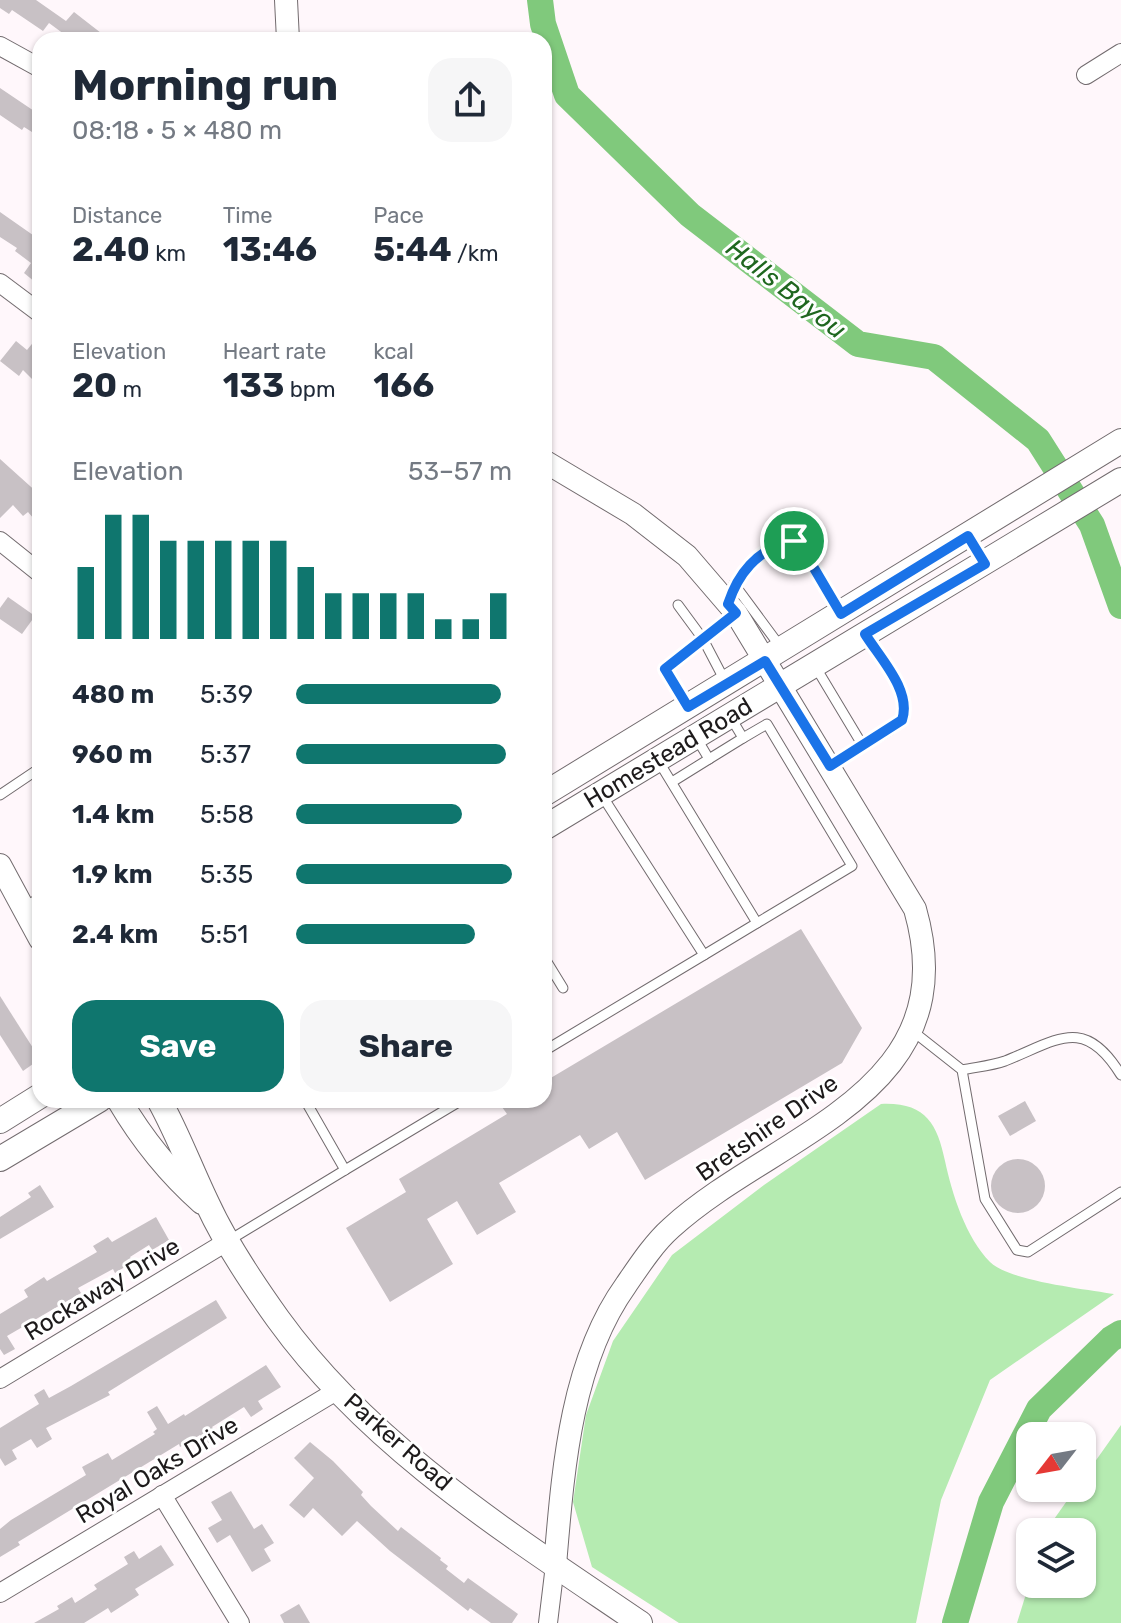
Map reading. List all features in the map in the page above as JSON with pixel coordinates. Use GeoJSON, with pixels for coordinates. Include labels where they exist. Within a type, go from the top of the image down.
{"type":"FeatureCollection","features":[{"type":"Feature","properties":{"kind":"main road","name":"Homestead Road"},"geometry":{"type":"LineString","coordinates":[[552,789],[1116,444]]}},
{"type":"Feature","properties":{"kind":"main road","name":"Homestead Road"},"geometry":{"type":"LineString","coordinates":[[552,823],[1121,480]]}},
{"type":"Feature","properties":{"kind":"main road"},"geometry":{"type":"LineString","coordinates":[[968,536],[985,564]]}},
{"type":"Feature","properties":{"kind":"main road"},"geometry":{"type":"LineString","coordinates":[[580,772],[599,795]]}},
{"type":"Feature","properties":{"kind":"main road"},"geometry":{"type":"LineString","coordinates":[[0,1121],[32,1101]]}},
{"type":"Feature","properties":{"kind":"main road"},"geometry":{"type":"LineString","coordinates":[[0,1159],[86,1108]]}},
{"type":"Feature","properties":{"kind":"main road","name":"Parker Road"},"geometry":{"type":"LineString","coordinates":[[125,1108],[165,1166],[210,1209]]}},
{"type":"Feature","properties":{"kind":"main road","name":"Parker Road"},"geometry":{"type":"LineString","coordinates":[[163,1108],[228,1241],[278,1320],[338,1390],[420,1468],[640,1623]]}},
{"type":"Feature","properties":{"kind":"street"},"geometry":{"type":"LineString","coordinates":[[286,0],[288,32]]}},
{"type":"Feature","properties":{"kind":"street"},"geometry":{"type":"LineString","coordinates":[[0,46],[32,64]]}},
{"type":"Feature","properties":{"kind":"street"},"geometry":{"type":"LineString","coordinates":[[1086,75],[1121,53]]}},
{"type":"Feature","properties":{"kind":"street"},"geometry":{"type":"LineString","coordinates":[[0,283],[32,307]]}},
{"type":"Feature","properties":{"kind":"street","name":"Bretshire Drive"},"geometry":{"type":"LineString","coordinates":[[548,1623],[569,1444],[590,1354],[624,1287],[670,1228],[729,1185],[813,1132],[871,1088],[894,1060],[910,1029],[921,995],[925,966],[923,937],[915,909],[780,685],[774,656],[733,600],[687,556],[633,514],[552,466]]}},
{"type":"Feature","properties":{"kind":"street"},"geometry":{"type":"LineString","coordinates":[[0,541],[32,567]]}},
{"type":"Feature","properties":{"kind":"street"},"geometry":{"type":"LineString","coordinates":[[2,873],[32,903]]}},
{"type":"Feature","properties":{"kind":"street","name":"Rockaway Drive"},"geometry":{"type":"LineString","coordinates":[[0,1379],[228,1241]]}},
{"type":"Feature","properties":{"kind":"street","name":"Royal Oaks Drive"},"geometry":{"type":"LineString","coordinates":[[0,1593],[338,1390]]}},
{"type":"Feature","properties":{"kind":"street"},"geometry":{"type":"LineString","coordinates":[[162,1495],[240,1623]]}},
{"type":"Feature","properties":{"kind":"lane"},"geometry":{"type":"LineString","coordinates":[[688,707],[665,669],[703,639],[733,600],[751,560],[773,546],[787,540],[801,546],[841,614]]}},
{"type":"Feature","properties":{"kind":"lane"},"geometry":{"type":"LineString","coordinates":[[678,605],[703,639],[727,684]]}},
{"type":"Feature","properties":{"kind":"lane"},"geometry":{"type":"LineString","coordinates":[[830,766],[902,720],[906,710],[903,694],[865,634]]}},
{"type":"Feature","properties":{"kind":"lane"},"geometry":{"type":"LineString","coordinates":[[814,665],[863,746]]}},
{"type":"Feature","properties":{"kind":"lane"},"geometry":{"type":"LineString","coordinates":[[730,715],[743,738]]}},
{"type":"Feature","properties":{"kind":"lane"},"geometry":{"type":"LineString","coordinates":[[552,1046],[852,866],[767,724],[672,782]]}},
{"type":"Feature","properties":{"kind":"lane"},"geometry":{"type":"LineString","coordinates":[[696,736],[709,759]]}},
{"type":"Feature","properties":{"kind":"lane"},"geometry":{"type":"LineString","coordinates":[[657,759],[757,923]]}},
{"type":"Feature","properties":{"kind":"lane"},"geometry":{"type":"LineString","coordinates":[[0,795],[32,773]]}},
{"type":"Feature","properties":{"kind":"lane"},"geometry":{"type":"LineString","coordinates":[[599,795],[704,955]]}},
{"type":"Feature","properties":{"kind":"lane"},"geometry":{"type":"LineString","coordinates":[[552,970],[563,988]]}},
{"type":"Feature","properties":{"kind":"lane"},"geometry":{"type":"LineString","coordinates":[[910,1029],[962,1070],[985,1199],[1017,1250],[1028,1252],[1121,1192]]}},
{"type":"Feature","properties":{"kind":"lane"},"geometry":{"type":"LineString","coordinates":[[962,1070],[1002,1063],[1061,1038],[1077,1038],[1092,1041],[1106,1050],[1121,1075]]}},
{"type":"Feature","properties":{"kind":"lane"},"geometry":{"type":"LineString","coordinates":[[310,1108],[345,1170]]}},
{"type":"Feature","properties":{"kind":"lane"},"geometry":{"type":"LineString","coordinates":[[228,1241],[449,1108]]}},
{"type":"Feature","properties":{"kind":"green space"},"geometry":{"type":"Polygon","coordinates":[[[881,1104],[896,1104],[918,1111],[933,1126],[961,1215],[974,1241],[990,1262],[1000,1269],[1030,1279],[1114,1294],[990,1380],[941,1500],[916,1623],[679,1623],[592,1567],[573,1502],[586,1415],[613,1341],[672,1255],[764,1185],[881,1104]]]}},
{"type":"Feature","properties":{"kind":"green space"},"geometry":{"type":"Polygon","coordinates":[[[1121,1425],[1121,1623],[1017,1623],[1025,1598],[1096,1598],[1096,1518],[1055,1518],[1066,1502],[1096,1502],[1096,1460],[1121,1425]]]}},
{"type":"Feature","properties":{"kind":"building"},"geometry":{"type":"Polygon","coordinates":[[[0,0],[36,0],[66,21],[74,12],[100,32],[61,32],[49,23],[43,31],[12,10],[9,14],[0,8],[0,0]]]}},
{"type":"Feature","properties":{"kind":"building"},"geometry":{"type":"Polygon","coordinates":[[[0,88],[32,110],[32,132],[24,127],[22,130],[0,115],[0,88]]]}},
{"type":"Feature","properties":{"kind":"building"},"geometry":{"type":"Polygon","coordinates":[[[0,212],[32,234],[32,280],[24,273],[31,263],[15,251],[17,248],[0,237],[0,212]]]}},
{"type":"Feature","properties":{"kind":"building"},"geometry":{"type":"Polygon","coordinates":[[[16,341],[27,350],[32,344],[32,379],[23,370],[19,376],[0,361],[16,341]]]}},
{"type":"Feature","properties":{"kind":"building"},"geometry":{"type":"Polygon","coordinates":[[[0,459],[32,488],[32,517],[28,512],[23,516],[13,505],[0,518],[0,459]]]}},
{"type":"Feature","properties":{"kind":"building"},"geometry":{"type":"Polygon","coordinates":[[[8,597],[32,614],[32,620],[22,634],[0,619],[0,608],[8,597]]]}},
{"type":"Feature","properties":{"kind":"building"},"geometry":{"type":"Polygon","coordinates":[[[801,929],[862,1028],[842,1063],[645,1180],[617,1132],[589,1149],[580,1135],[499,1183],[516,1212],[477,1235],[457,1201],[427,1219],[453,1264],[390,1302],[346,1228],[406,1192],[399,1179],[507,1114],[503,1108],[552,1108],[552,1077],[801,929]]]}},
{"type":"Feature","properties":{"kind":"building"},"geometry":{"type":"Polygon","coordinates":[[[0,996],[32,1046],[32,1065],[23,1071],[0,1035],[0,996]]]}},
{"type":"Feature","properties":{"kind":"building"},"geometry":{"type":"Polygon","coordinates":[[[1025,1101],[1036,1121],[1010,1136],[998,1116],[1025,1101]]]}},
{"type":"Feature","properties":{"kind":"building"},"geometry":{"type":"Polygon","coordinates":[[[1018,1159],[1037,1167],[1045,1186],[1037,1205],[1018,1213],[999,1205],[991,1186],[999,1167],[1018,1159]]]}},
{"type":"Feature","properties":{"kind":"building"},"geometry":{"type":"Polygon","coordinates":[[[40,1185],[54,1207],[0,1239],[0,1217],[31,1197],[28,1193],[40,1185]]]}},
{"type":"Feature","properties":{"kind":"building"},"geometry":{"type":"Polygon","coordinates":[[[156,1217],[169,1240],[152,1250],[149,1245],[130,1257],[133,1262],[78,1288],[81,1293],[7,1336],[15,1349],[4,1355],[0,1349],[0,1314],[28,1297],[24,1290],[44,1277],[47,1281],[97,1252],[93,1246],[108,1237],[112,1242],[156,1217]]]}},
{"type":"Feature","properties":{"kind":"building"},"geometry":{"type":"Polygon","coordinates":[[[216,1300],[227,1318],[108,1392],[110,1395],[46,1428],[52,1439],[37,1448],[31,1439],[12,1450],[17,1459],[5,1466],[0,1458],[0,1428],[39,1404],[34,1395],[44,1389],[49,1398],[216,1300]]]}},
{"type":"Feature","properties":{"kind":"building"},"geometry":{"type":"Polygon","coordinates":[[[266,1365],[281,1387],[258,1401],[263,1409],[251,1417],[244,1407],[212,1427],[219,1436],[207,1444],[200,1435],[180,1447],[179,1444],[18,1542],[20,1545],[0,1557],[0,1529],[11,1520],[86,1475],[82,1467],[108,1453],[112,1460],[155,1434],[153,1432],[157,1429],[147,1412],[157,1406],[168,1424],[266,1365]]]}},
{"type":"Feature","properties":{"kind":"building"},"geometry":{"type":"Polygon","coordinates":[[[310,1442],[333,1461],[363,1492],[361,1495],[371,1506],[398,1531],[401,1527],[441,1558],[448,1566],[446,1569],[464,1583],[468,1578],[518,1614],[512,1623],[491,1623],[470,1608],[468,1611],[390,1551],[357,1521],[342,1536],[313,1508],[304,1518],[289,1505],[314,1478],[294,1458],[310,1442]]]}},
{"type":"Feature","properties":{"kind":"building"},"geometry":{"type":"Polygon","coordinates":[[[231,1491],[254,1529],[262,1524],[274,1543],[264,1549],[271,1561],[252,1572],[230,1535],[217,1543],[208,1528],[222,1520],[211,1502],[231,1491]]]}},
{"type":"Feature","properties":{"kind":"building"},"geometry":{"type":"Polygon","coordinates":[[[161,1545],[174,1565],[135,1589],[139,1595],[111,1613],[108,1608],[84,1623],[34,1623],[59,1609],[57,1606],[72,1597],[75,1603],[97,1589],[94,1585],[128,1564],[124,1557],[134,1551],[139,1559],[161,1545]]]}},
{"type":"Feature","properties":{"kind":"building"},"geometry":{"type":"Polygon","coordinates":[[[299,1604],[310,1623],[284,1623],[280,1615],[299,1604]]]}},
{"type":"Feature","properties":{"kind":"waterway","name":"Halls Bayou"},"geometry":{"type":"LineString","coordinates":[[540,0],[546,32]]}},
{"type":"Feature","properties":{"kind":"waterway","name":"Halls Bayou"},"geometry":{"type":"LineString","coordinates":[[552,51],[567,95],[690,215],[858,344],[934,357],[1038,440],[1092,525],[1121,606]]}},
{"type":"Feature","properties":{"kind":"waterway","name":"Halls Bayou"},"geometry":{"type":"LineString","coordinates":[[955,1623],[991,1502],[1039,1409],[1121,1333]]}},
{"type":"Feature","properties":{"kind":"route"},"geometry":{"type":"LineString","coordinates":[[968,536],[985,564],[865,634],[903,694],[906,710],[902,720],[830,766],[765,661],[688,707],[665,669],[736,613],[728,604],[734,584],[751,560],[773,546],[787,540],[794,541],[801,546],[841,614],[968,536]]}}]}
